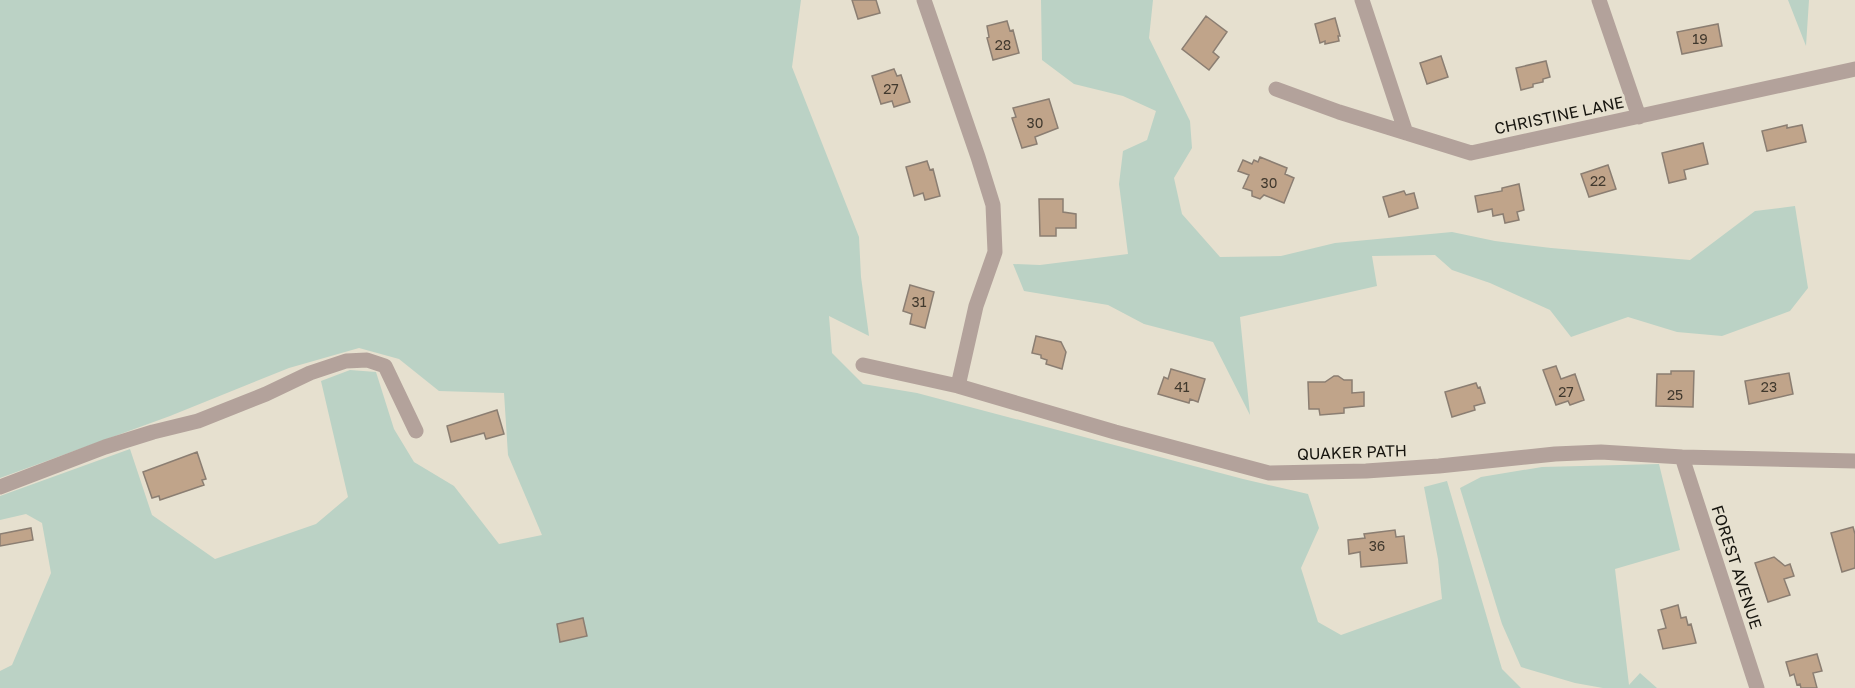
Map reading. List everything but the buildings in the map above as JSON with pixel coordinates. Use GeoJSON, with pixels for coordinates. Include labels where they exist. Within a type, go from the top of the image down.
{"type":"FeatureCollection","features":[{"type":"Feature","properties":{"kind":"street"},"geometry":{"type":"LineString","coordinates":[[924,0],[993,205],[995,252],[976,306],[958,386]]}},
{"type":"Feature","properties":{"kind":"street"},"geometry":{"type":"LineString","coordinates":[[1362,0],[1406,133]]}},
{"type":"Feature","properties":{"kind":"street"},"geometry":{"type":"LineString","coordinates":[[1599,0],[1639,117]]}},
{"type":"Feature","properties":{"kind":"street","name":"CHRISTINE LANE"},"geometry":{"type":"LineString","coordinates":[[1276,89],[1471,153],[1855,69]]}},
{"type":"Feature","properties":{"kind":"street"},"geometry":{"type":"LineString","coordinates":[[0,487],[105,447],[198,421],[266,394],[310,372],[346,361],[368,360],[386,366],[416,431]]}},
{"type":"Feature","properties":{"kind":"street","name":"QUAKER PATH"},"geometry":{"type":"LineString","coordinates":[[863,365],[958,386],[1114,432],[1269,473],[1366,471],[1601,452],[1682,458],[1855,461]]}},
{"type":"Feature","properties":{"kind":"street","name":"FOREST AVENUE"},"geometry":{"type":"LineString","coordinates":[[1682,458],[1757,688]]}},
{"type":"Feature","properties":{"kind":"green space"},"geometry":{"type":"Polygon","coordinates":[[[0,0],[801,0],[792,67],[859,237],[861,277],[869,336],[829,316],[832,353],[863,384],[917,393],[1308,494],[1319,528],[1301,568],[1318,622],[1341,635],[1442,599],[1438,559],[1424,487],[1447,481],[1502,669],[1521,688],[0,688],[0,671],[12,665],[51,573],[42,523],[26,514],[0,520],[0,496],[130,449],[152,515],[215,559],[316,524],[348,497],[321,381],[350,370],[376,372],[394,429],[414,462],[454,486],[499,544],[542,535],[508,455],[504,393],[439,391],[399,359],[359,348],[289,368],[170,416],[0,478],[0,0]]]}},
{"type":"Feature","properties":{"kind":"green space"},"geometry":{"type":"Polygon","coordinates":[[[1041,0],[1153,0],[1149,38],[1190,121],[1192,148],[1174,178],[1182,214],[1220,257],[1281,256],[1335,243],[1452,232],[1495,241],[1551,248],[1690,260],[1755,211],[1795,206],[1808,288],[1790,311],[1722,336],[1677,332],[1628,317],[1571,337],[1550,310],[1490,283],[1452,270],[1435,255],[1372,256],[1377,286],[1240,317],[1250,415],[1213,342],[1144,324],[1108,305],[1024,291],[1013,264],[1040,265],[1128,254],[1119,184],[1123,151],[1147,140],[1156,111],[1123,96],[1074,84],[1042,60],[1041,0]]]}},
{"type":"Feature","properties":{"kind":"green space"},"geometry":{"type":"Polygon","coordinates":[[[1788,0],[1809,0],[1806,46],[1788,0]]]}},
{"type":"Feature","properties":{"kind":"green space"},"geometry":{"type":"Polygon","coordinates":[[[1659,464],[1680,550],[1615,569],[1629,685],[1640,673],[1657,688],[1603,688],[1575,683],[1521,667],[1502,624],[1460,488],[1481,477],[1542,467],[1659,464]]]}}]}
